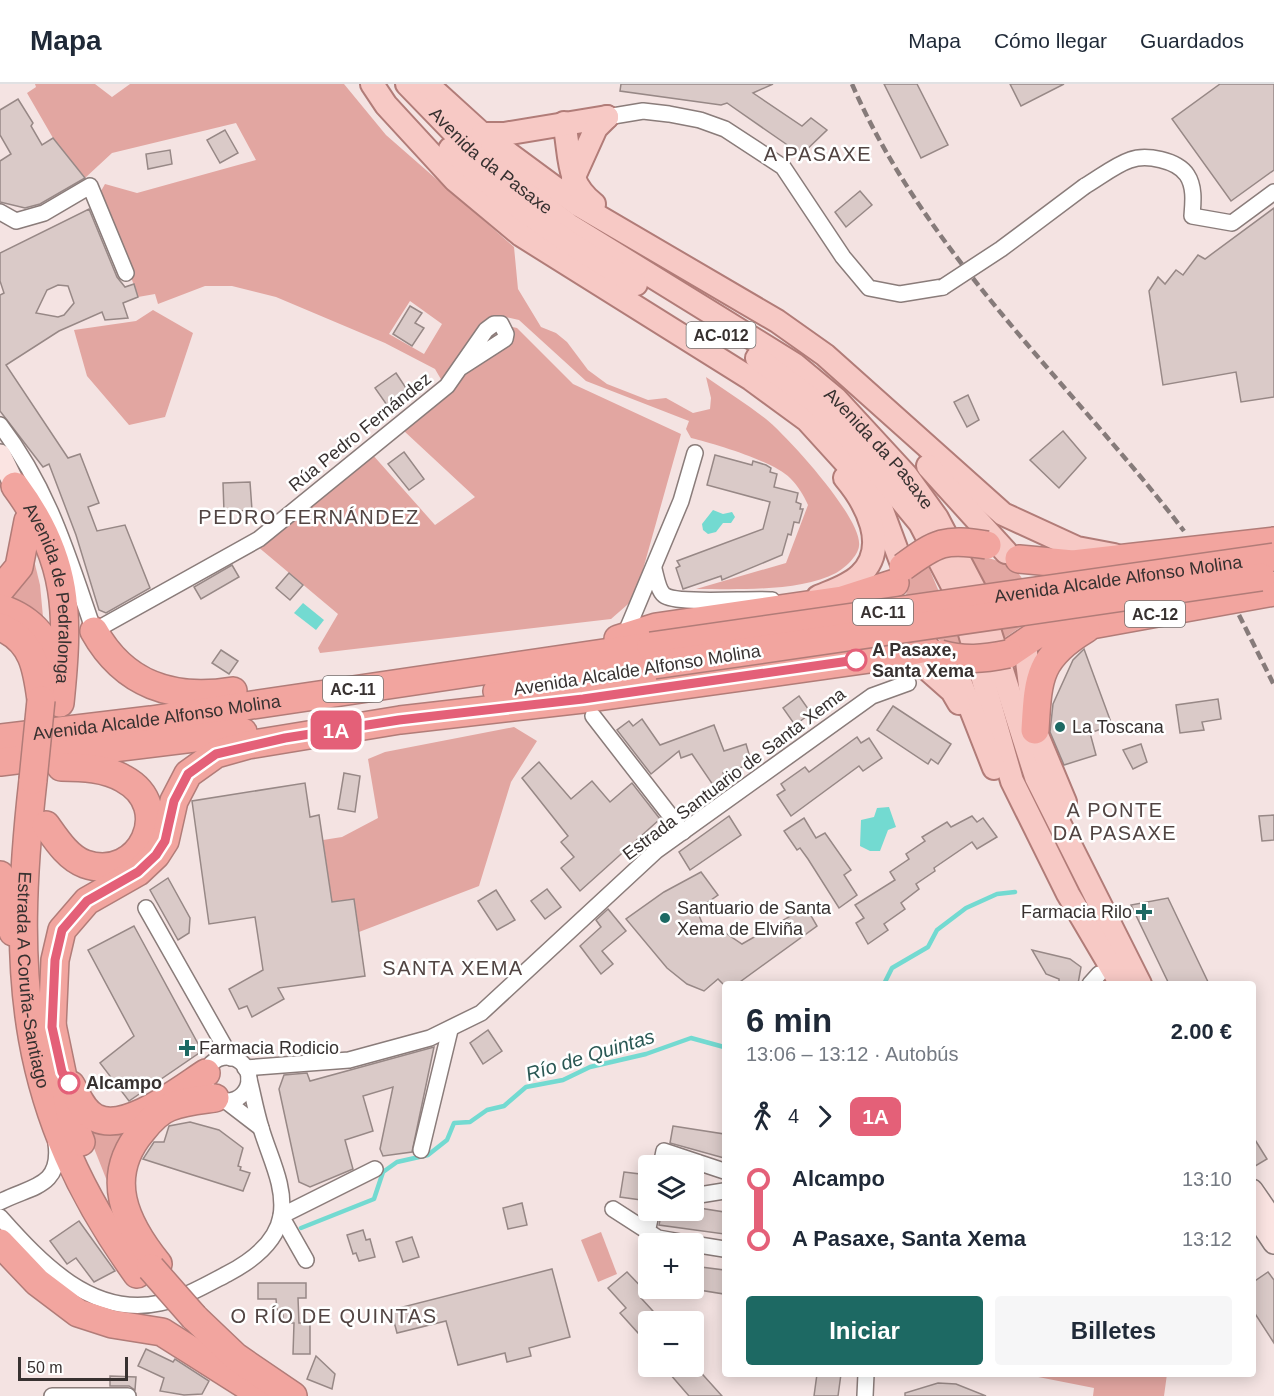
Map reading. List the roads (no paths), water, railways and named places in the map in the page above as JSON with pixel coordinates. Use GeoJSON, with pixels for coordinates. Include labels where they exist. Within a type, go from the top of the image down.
{"type":"FeatureCollection","features":[{"type":"Feature","properties":{"kind":"highway"},"geometry":{"type":"LineString","coordinates":[[15,486],[51,593],[50,701]]}},
{"type":"Feature","properties":{"kind":"highway","name":"Avenida de Pedralonga"},"geometry":{"type":"LineString","coordinates":[[15,486],[32,508],[51,550],[62,585],[67,620],[50,701]]}},
{"type":"Feature","properties":{"kind":"highway"},"geometry":{"type":"LineString","coordinates":[[0,590],[19,567],[28,521]]}},
{"type":"Feature","properties":{"kind":"highway","name":"AC-11"},"geometry":{"type":"LineString","coordinates":[[388,669],[624,637],[656,627],[843,600],[899,575],[932,545],[959,541],[1004,552],[1073,564],[1274,541]]}},
{"type":"Feature","properties":{"kind":"highway"},"geometry":{"type":"LineString","coordinates":[[1004,552],[1036,582],[1041,600],[1023,644]]}},
{"type":"Feature","properties":{"kind":"highway","name":"Avenida Alcalde Alfonso Molina"},"geometry":{"type":"LineString","coordinates":[[0,763],[180,741],[382,711],[652,656],[1274,557]]}},
{"type":"Feature","properties":{"kind":"highway","name":"AC-11"},"geometry":{"type":"LineString","coordinates":[[899,575],[900,613],[915,637],[933,651],[961,660],[980,660],[1023,644]]}},
{"type":"Feature","properties":{"kind":"highway","name":"Avenida Alcalde Alfonso Molina"},"geometry":{"type":"LineString","coordinates":[[0,738],[151,720],[555,659],[652,656],[1274,575]]}},
{"type":"Feature","properties":{"kind":"highway","name":"AC-12"},"geometry":{"type":"LineString","coordinates":[[1023,644],[1092,625],[1274,592]]}},
{"type":"Feature","properties":{"kind":"highway"},"geometry":{"type":"LineString","coordinates":[[0,608],[30,622],[42,633],[52,652]]}},
{"type":"Feature","properties":{"kind":"highway"},"geometry":{"type":"LineString","coordinates":[[1035,730],[1038,681],[1050,658],[1065,642],[1092,625]]}},
{"type":"Feature","properties":{"kind":"highway"},"geometry":{"type":"LineString","coordinates":[[0,627],[11,631],[25,644],[33,657],[50,701]]}},
{"type":"Feature","properties":{"kind":"highway"},"geometry":{"type":"LineString","coordinates":[[94,631],[106,652],[129,673],[157,688],[187,694],[217,694],[388,669],[513,666]]}},
{"type":"Feature","properties":{"kind":"highway"},"geometry":{"type":"LineString","coordinates":[[555,659],[624,637]]}},
{"type":"Feature","properties":{"kind":"highway","name":"AC-11"},"geometry":{"type":"LineString","coordinates":[[714,680],[933,651]]}},
{"type":"Feature","properties":{"kind":"highway"},"geometry":{"type":"LineString","coordinates":[[382,711],[714,680]]}},
{"type":"Feature","properties":{"kind":"highway"},"geometry":{"type":"LineString","coordinates":[[52,1027],[55,960],[62,930],[87,901],[138,872],[156,855],[165,841],[174,801],[188,774],[216,754],[257,743],[399,720],[583,699],[714,680]]}},
{"type":"Feature","properties":{"kind":"highway","name":"Estrada A Coruña-Santiago"},"geometry":{"type":"LineString","coordinates":[[50,701],[42,780],[26,841],[24,986],[50,1070],[71,1116],[98,1187],[132,1245],[149,1269],[237,1374],[271,1396]]}},
{"type":"Feature","properties":{"kind":"highway"},"geometry":{"type":"LineString","coordinates":[[0,723],[151,720]]}},
{"type":"Feature","properties":{"kind":"highway"},"geometry":{"type":"LineString","coordinates":[[0,763],[78,767],[103,771],[125,779],[138,790],[147,804],[151,819],[148,835],[141,848],[118,866],[84,864],[69,854],[46,825]]}},
{"type":"Feature","properties":{"kind":"highway","name":"Estrada A Coruña-Santiago"},"geometry":{"type":"LineString","coordinates":[[42,780],[46,825],[41,900],[42,944],[52,1027],[50,1070]]}},
{"type":"Feature","properties":{"kind":"highway"},"geometry":{"type":"LineString","coordinates":[[0,875],[24,986]]}},
{"type":"Feature","properties":{"kind":"highway"},"geometry":{"type":"LineString","coordinates":[[50,1070],[86,1110],[98,1119],[116,1121],[141,1113],[206,1073]]}},
{"type":"Feature","properties":{"kind":"highway"},"geometry":{"type":"LineString","coordinates":[[149,1269],[140,1242],[127,1217],[121,1195],[121,1174],[125,1157],[132,1142],[149,1121],[167,1108],[221,1100]]}},
{"type":"Feature","properties":{"kind":"highway"},"geometry":{"type":"LineString","coordinates":[[0,1244],[37,1282],[78,1313],[112,1324],[162,1332],[263,1396]]}},
{"type":"Feature","properties":{"kind":"highway","name":"Estrada A Coruña-Santiago"},"geometry":{"type":"LineString","coordinates":[[190,1318],[236,1357],[293,1396]]}},
{"type":"Feature","properties":{"kind":"main road","name":"AC-012"},"geometry":{"type":"LineString","coordinates":[[372,84],[386,105],[455,180],[521,235],[751,379],[807,420],[877,497],[899,575]]}},
{"type":"Feature","properties":{"kind":"main road","name":"Avenida da Pasaxe"},"geometry":{"type":"LineString","coordinates":[[391,84],[428,129],[488,186],[576,248],[773,368],[814,401],[887,482],[920,523],[961,602],[1012,781],[1068,894],[1119,981]]}},
{"type":"Feature","properties":{"kind":"main road","name":"Avenida da Pasaxe"},"geometry":{"type":"LineString","coordinates":[[407,84],[470,149],[569,225],[794,364],[836,399],[885,450],[937,518],[979,598],[1036,777],[1139,981]]}},
{"type":"Feature","properties":{"kind":"main road","name":"AC-012"},"geometry":{"type":"LineString","coordinates":[[428,84],[482,134],[577,204],[777,321],[825,355],[876,403],[908,444],[1004,552]]}},
{"type":"Feature","properties":{"kind":"main road"},"geometry":{"type":"LineString","coordinates":[[482,134],[504,134],[607,117]]}},
{"type":"Feature","properties":{"kind":"main road"},"geometry":{"type":"LineString","coordinates":[[573,178],[596,128],[607,117]]}},
{"type":"Feature","properties":{"kind":"main road"},"geometry":{"type":"LineString","coordinates":[[564,123],[573,178],[580,193],[710,281]]}},
{"type":"Feature","properties":{"kind":"main road"},"geometry":{"type":"LineString","coordinates":[[751,379],[848,481],[870,519],[875,539],[872,554],[859,576],[848,584],[792,608]]}},
{"type":"Feature","properties":{"kind":"main road"},"geometry":{"type":"LineString","coordinates":[[876,403],[1003,514],[1077,548],[1127,558]]}},
{"type":"Feature","properties":{"kind":"main road","name":"Avenida de Pedralonga"},"geometry":{"type":"LineString","coordinates":[[0,455],[15,486]]}},
{"type":"Feature","properties":{"kind":"main road"},"geometry":{"type":"LineString","coordinates":[[1023,644],[1035,730],[1057,787],[1109,893],[1116,933]]}},
{"type":"Feature","properties":{"kind":"main road"},"geometry":{"type":"LineString","coordinates":[[933,651],[961,684],[1015,817],[1098,981]]}},
{"type":"Feature","properties":{"kind":"main road"},"geometry":{"type":"LineString","coordinates":[[884,657],[927,668],[952,692],[982,736]]}},
{"type":"Feature","properties":{"kind":"main road"},"geometry":{"type":"LineString","coordinates":[[1256,1196],[1274,1222]]}},
{"type":"Feature","properties":{"kind":"main road"},"geometry":{"type":"LineString","coordinates":[[1256,1215],[1274,1243]]}},
{"type":"Feature","properties":{"kind":"street"},"geometry":{"type":"LineString","coordinates":[[607,117],[643,111],[700,120],[725,129],[783,167],[843,256],[869,288],[900,294],[943,287],[1001,249],[1086,186],[1131,159],[1156,159],[1170,163],[1186,174],[1193,195],[1192,216],[1232,223],[1274,192]]}},
{"type":"Feature","properties":{"kind":"street"},"geometry":{"type":"LineString","coordinates":[[0,212],[16,221],[44,213],[90,186],[126,273]]}},
{"type":"Feature","properties":{"kind":"street","name":"Rúa Pedro Fernández"},"geometry":{"type":"LineString","coordinates":[[94,631],[259,539],[447,386],[460,368]]}},
{"type":"Feature","properties":{"kind":"street","name":"Avenida de Pedralonga"},"geometry":{"type":"LineString","coordinates":[[0,425],[24,456],[52,511],[94,631]]}},
{"type":"Feature","properties":{"kind":"street"},"geometry":{"type":"LineString","coordinates":[[624,637],[681,501],[696,453]]}},
{"type":"Feature","properties":{"kind":"street"},"geometry":{"type":"LineString","coordinates":[[654,569],[660,591],[666,597],[690,600],[771,600],[792,608]]}},
{"type":"Feature","properties":{"kind":"street","name":"Estrada Santuario de Santa Xema"},"geometry":{"type":"LineString","coordinates":[[247,1073],[350,1060],[430,1038],[481,1013],[656,851],[872,696],[908,683]]}},
{"type":"Feature","properties":{"kind":"street"},"geometry":{"type":"LineString","coordinates":[[593,716],[683,832]]}},
{"type":"Feature","properties":{"kind":"street"},"geometry":{"type":"LineString","coordinates":[[146,908],[231,1058],[247,1073],[279,1184],[281,1216],[306,1260]]}},
{"type":"Feature","properties":{"kind":"street"},"geometry":{"type":"LineString","coordinates":[[421,1150],[450,1030]]}},
{"type":"Feature","properties":{"kind":"street"},"geometry":{"type":"LineString","coordinates":[[231,1058],[218,1059],[206,1073],[206,1087],[261,1128]]}},
{"type":"Feature","properties":{"kind":"street"},"geometry":{"type":"LineString","coordinates":[[0,1202],[19,1192],[31,1191],[40,1186],[52,1174],[56,1164],[55,1140],[45,1108],[50,1070]]}},
{"type":"Feature","properties":{"kind":"street"},"geometry":{"type":"LineString","coordinates":[[221,1100],[240,1097],[244,1092],[247,1073]]}},
{"type":"Feature","properties":{"kind":"street"},"geometry":{"type":"LineString","coordinates":[[663,1155],[664,1151],[675,1155]]}},
{"type":"Feature","properties":{"kind":"street"},"geometry":{"type":"LineString","coordinates":[[704,1165],[722,1171]]}},
{"type":"Feature","properties":{"kind":"street"},"geometry":{"type":"LineString","coordinates":[[0,1217],[72,1287],[104,1301],[141,1306],[161,1303],[187,1294],[238,1268],[269,1243],[281,1216],[375,1169]]}},
{"type":"Feature","properties":{"kind":"street"},"geometry":{"type":"LineString","coordinates":[[704,1195],[722,1191]]}},
{"type":"Feature","properties":{"kind":"street"},"geometry":{"type":"LineString","coordinates":[[613,1209],[647,1232],[650,1221]]}},
{"type":"Feature","properties":{"kind":"street"},"geometry":{"type":"LineString","coordinates":[[704,1246],[722,1249]]}},
{"type":"Feature","properties":{"kind":"street"},"geometry":{"type":"LineString","coordinates":[[865,1396],[867,1377]]}},
{"type":"Feature","properties":{"kind":"street"},"geometry":{"type":"LineString","coordinates":[[52,1396],[128,1396]]}},
{"type":"Feature","properties":{"kind":"water"},"geometry":{"type":"Polygon","coordinates":[[[713,510],[723,514],[732,512],[735,517],[731,523],[723,523],[716,532],[708,534],[703,530],[702,524],[713,510]]]}},
{"type":"Feature","properties":{"kind":"water"},"geometry":{"type":"Polygon","coordinates":[[[303,603],[324,620],[316,630],[294,613],[303,603]]]}},
{"type":"Feature","properties":{"kind":"water"},"geometry":{"type":"Polygon","coordinates":[[[889,807],[896,827],[888,830],[880,851],[870,851],[860,846],[861,820],[874,817],[877,808],[889,807]]]}},
{"type":"Feature","properties":{"kind":"waterway","name":"Río de Quintas"},"geometry":{"type":"LineString","coordinates":[[886,981],[892,968],[928,947],[937,930],[966,908],[997,894],[1015,892]]}},
{"type":"Feature","properties":{"kind":"waterway","name":"Río de Quintas"},"geometry":{"type":"LineString","coordinates":[[301,1228],[374,1199],[383,1172],[397,1162],[428,1155],[447,1140],[454,1123],[470,1122],[487,1110],[504,1106],[526,1087],[563,1080],[590,1067],[646,1054],[691,1038],[722,1046]]}},
{"type":"Feature","properties":{"kind":"railway"},"geometry":{"type":"LineString","coordinates":[[852,84],[883,146],[919,205],[960,262],[1184,531]]}},
{"type":"Feature","properties":{"kind":"railway"},"geometry":{"type":"LineString","coordinates":[[1239,615],[1274,685]]}},
{"type":"Feature","properties":{"kind":"place","name":"A Pasaxe, Santa Xema"},"geometry":{"type":"Point","coordinates":[856,660]}},
{"type":"Feature","properties":{"kind":"place","name":"La Toscana"},"geometry":{"type":"Point","coordinates":[1060,727]}},
{"type":"Feature","properties":{"kind":"place","name":"Farmacia Rilo"},"geometry":{"type":"Point","coordinates":[1144,912]}},
{"type":"Feature","properties":{"kind":"place","name":"Santuario de Santa Xema de Elviña"},"geometry":{"type":"Point","coordinates":[665,918]}},
{"type":"Feature","properties":{"kind":"place","name":"Farmacia Rodicio"},"geometry":{"type":"Point","coordinates":[187,1048]}},
{"type":"Feature","properties":{"kind":"place","name":"Alcampo"},"geometry":{"type":"Point","coordinates":[69,1083]}},
{"type":"Feature","properties":{"kind":"district","name":"A PASAXE"},"geometry":{"type":"Point","coordinates":[818,154]}},
{"type":"Feature","properties":{"kind":"district","name":"PEDRO FERNÁNDEZ"},"geometry":{"type":"Point","coordinates":[309,517]}},
{"type":"Feature","properties":{"kind":"district","name":"A PONTE DA PASAXE"},"geometry":{"type":"Point","coordinates":[1115,822]}},
{"type":"Feature","properties":{"kind":"district","name":"SANTA XEMA"},"geometry":{"type":"Point","coordinates":[453,968]}},
{"type":"Feature","properties":{"kind":"district","name":"O RÍO DE QUINTAS"},"geometry":{"type":"Point","coordinates":[334,1316]}}]}
